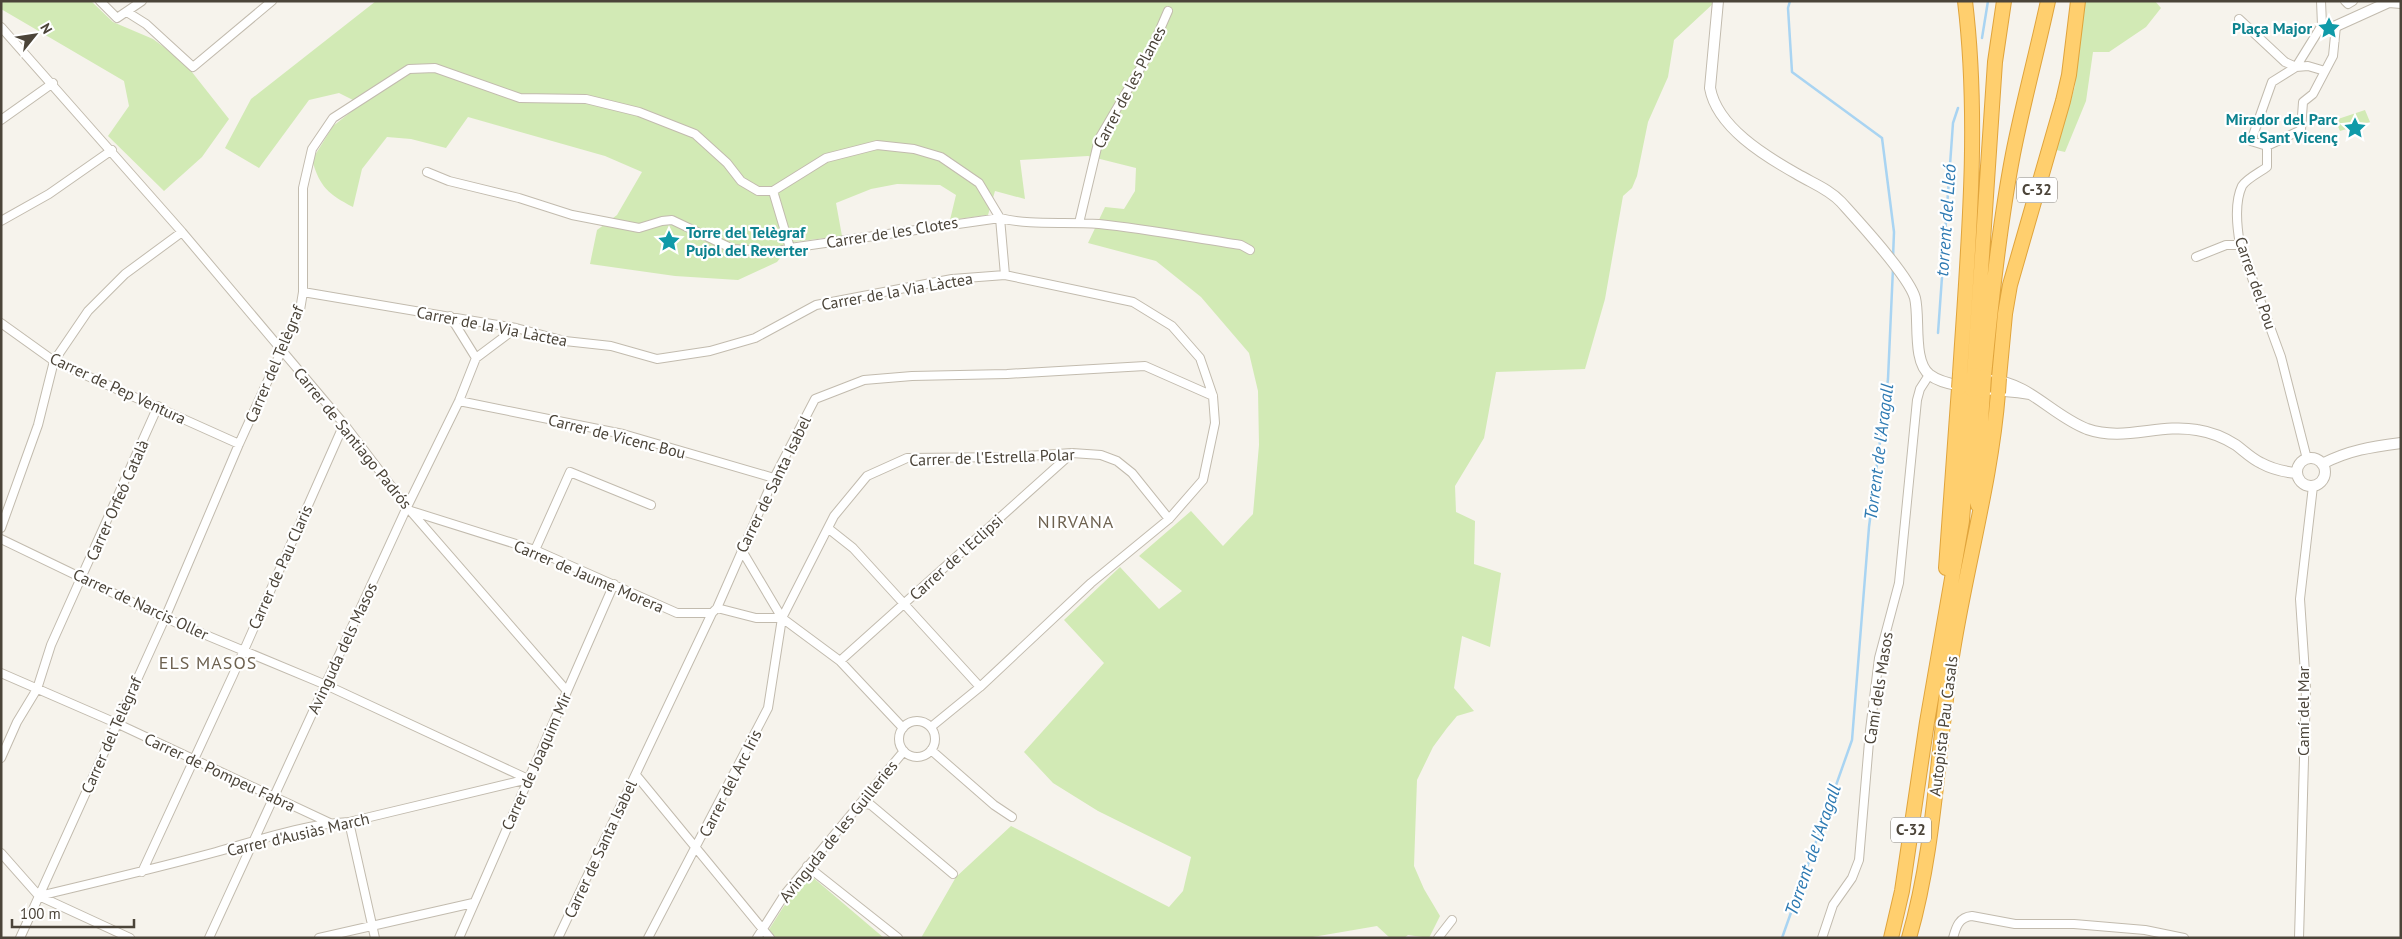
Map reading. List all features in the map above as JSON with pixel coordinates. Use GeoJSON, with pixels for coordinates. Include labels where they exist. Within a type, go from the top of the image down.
{"type":"FeatureCollection","features":[{"type":"Feature","properties":{"kind":"highway","name":"C-32"},"geometry":{"type":"LineString","coordinates":[[1965,1],[1971,65],[1973,146],[1972,382],[1976,496],[1980,515]]}},
{"type":"Feature","properties":{"kind":"highway","name":"C-32"},"geometry":{"type":"LineString","coordinates":[[1972,382],[1995,62],[2004,1]]}},
{"type":"Feature","properties":{"kind":"highway","name":"C-32"},"geometry":{"type":"LineString","coordinates":[[1972,382],[1991,296],[2013,153],[2048,1]]}},
{"type":"Feature","properties":{"kind":"highway","name":"C-32"},"geometry":{"type":"LineString","coordinates":[[1980,515],[1995,437],[2005,314],[2010,285],[2063,101],[2074,41],[2078,1]]}},
{"type":"Feature","properties":{"kind":"highway","name":"Autopista Pau Casals"},"geometry":{"type":"LineString","coordinates":[[1891,938],[1902,891],[1941,636],[1962,521],[1972,382]]}},
{"type":"Feature","properties":{"kind":"highway","name":"Autopista Pau Casals"},"geometry":{"type":"LineString","coordinates":[[1909,938],[1925,869],[1942,723],[1953,649],[1980,515]]}},
{"type":"Feature","properties":{"kind":"street"},"geometry":{"type":"LineString","coordinates":[[100,1],[117,18],[142,1]]}},
{"type":"Feature","properties":{"kind":"street"},"geometry":{"type":"LineString","coordinates":[[127,12],[146,24],[193,67],[272,1]]}},
{"type":"Feature","properties":{"kind":"street"},"geometry":{"type":"LineString","coordinates":[[1718,1],[1710,88],[1714,101],[1726,119],[1750,143],[1778,163],[1834,195],[1903,275],[1916,300],[1920,355],[1924,367],[1931,376],[2008,382],[2030,394],[2066,419],[2099,432],[2123,435],[2171,430],[2196,430],[2235,444],[2258,462],[2272,468],[2297,473],[2304,484],[2313,486],[2324,478],[2322,464],[2316,459],[2307,459],[2300,464],[2297,473]]}},
{"type":"Feature","properties":{"kind":"street"},"geometry":{"type":"LineString","coordinates":[[2321,1],[2322,25],[2296,67],[2272,82],[2251,141],[2267,146],[2301,130],[2302,102],[2313,94],[2333,56],[2336,26]]}},
{"type":"Feature","properties":{"kind":"street"},"geometry":{"type":"LineString","coordinates":[[2345,1],[2348,4],[2353,1]]}},
{"type":"Feature","properties":{"kind":"street"},"geometry":{"type":"LineString","coordinates":[[2322,25],[2336,26],[2389,2],[2401,3]]}},
{"type":"Feature","properties":{"kind":"street","name":"Carrer de les Planes"},"geometry":{"type":"LineString","coordinates":[[1079,223],[1099,139],[1151,50],[1168,11]]}},
{"type":"Feature","properties":{"kind":"street"},"geometry":{"type":"LineString","coordinates":[[2239,19],[2285,62],[2296,67],[2308,66],[2325,71]]}},
{"type":"Feature","properties":{"kind":"street","name":"Carrer de Santiago Padrós"},"geometry":{"type":"LineString","coordinates":[[1,27],[53,83],[182,232],[344,424],[409,509],[566,691]]}},
{"type":"Feature","properties":{"kind":"street","name":"Carrer del Telègraf"},"geometry":{"type":"LineString","coordinates":[[20,938],[165,618],[239,444],[300,310],[303,292],[303,188],[312,150],[333,118],[408,69],[434,68],[520,98],[586,100],[639,112],[696,134],[741,181],[758,191],[773,191]]}},
{"type":"Feature","properties":{"kind":"street"},"geometry":{"type":"LineString","coordinates":[[1,120],[53,83]]}},
{"type":"Feature","properties":{"kind":"street"},"geometry":{"type":"LineString","coordinates":[[790,248],[773,191],[826,158],[877,145],[914,149],[941,157],[979,183],[1000,218],[1005,275]]}},
{"type":"Feature","properties":{"kind":"street","name":"Carrer del Pou"},"geometry":{"type":"LineString","coordinates":[[2267,146],[2267,167],[2243,185],[2238,204],[2240,245],[2281,357],[2307,459]]}},
{"type":"Feature","properties":{"kind":"street"},"geometry":{"type":"LineString","coordinates":[[1,221],[50,194],[112,150]]}},
{"type":"Feature","properties":{"kind":"street","name":"Carrer de les Clotes"},"geometry":{"type":"LineString","coordinates":[[427,172],[450,181],[520,198],[572,215],[640,228],[672,220],[733,249],[776,252],[790,248],[1000,218],[1019,223],[1079,223],[1189,237],[1241,245],[1250,250]]}},
{"type":"Feature","properties":{"kind":"street"},"geometry":{"type":"LineString","coordinates":[[1,528],[38,425],[54,361],[88,311],[125,274],[182,232]]}},
{"type":"Feature","properties":{"kind":"street"},"geometry":{"type":"LineString","coordinates":[[2196,256],[2226,245],[2240,245]]}},
{"type":"Feature","properties":{"kind":"street","name":"Carrer de la Via Làctea"},"geometry":{"type":"LineString","coordinates":[[303,292],[516,328],[565,341],[611,346],[657,359],[710,352],[755,338],[816,305],[952,279],[1005,275],[1133,302],[1172,326],[1200,358],[1214,396],[1215,423],[1203,480],[1169,519],[1091,584],[980,687],[931,727]]}},
{"type":"Feature","properties":{"kind":"street"},"geometry":{"type":"LineString","coordinates":[[450,316],[476,358],[516,328]]}},
{"type":"Feature","properties":{"kind":"street","name":"Carrer de Pep Ventura"},"geometry":{"type":"LineString","coordinates":[[1,323],[54,361],[158,406],[239,444]]}},
{"type":"Feature","properties":{"kind":"street","name":"Avinguda dels Masos"},"geometry":{"type":"LineString","coordinates":[[209,938],[272,798],[460,401],[476,358]]}},
{"type":"Feature","properties":{"kind":"street","name":"Carrer de Santa Isabel"},"geometry":{"type":"LineString","coordinates":[[558,938],[714,610],[774,478],[815,399],[864,380],[912,376],[1015,374],[1145,366],[1214,396]]}},
{"type":"Feature","properties":{"kind":"street","name":"Camí dels Masos"},"geometry":{"type":"LineString","coordinates":[[1822,938],[1834,904],[1852,878],[1859,860],[1868,748],[1880,658],[1899,583],[1917,400],[1920,389],[1931,376]]}},
{"type":"Feature","properties":{"kind":"street","name":"Carrer de Vicenc Bou"},"geometry":{"type":"LineString","coordinates":[[460,401],[623,434],[774,478]]}},
{"type":"Feature","properties":{"kind":"street","name":"Carrer Orfeó Català"},"geometry":{"type":"LineString","coordinates":[[1,758],[17,722],[36,689],[51,645],[83,578],[158,406]]}},
{"type":"Feature","properties":{"kind":"street","name":"Carrer de Pau Claris"},"geometry":{"type":"LineString","coordinates":[[142,872],[344,424]]}},
{"type":"Feature","properties":{"kind":"street"},"geometry":{"type":"LineString","coordinates":[[2322,464],[2342,453],[2356,449],[2401,443]]}},
{"type":"Feature","properties":{"kind":"street","name":"Carrer de l'Estrella Polar"},"geometry":{"type":"LineString","coordinates":[[782,618],[834,516],[868,476],[907,458],[1013,457],[1072,453],[1101,455],[1117,461],[1132,473],[1169,519]]}},
{"type":"Feature","properties":{"kind":"street","name":"Carrer de l'Eclipsi"},"geometry":{"type":"LineString","coordinates":[[840,661],[1072,453]]}},
{"type":"Feature","properties":{"kind":"street"},"geometry":{"type":"LineString","coordinates":[[535,550],[570,472],[651,505]]}},
{"type":"Feature","properties":{"kind":"street","name":"Camí del Mar"},"geometry":{"type":"LineString","coordinates":[[2299,938],[2306,688],[2300,599],[2313,486]]}},
{"type":"Feature","properties":{"kind":"street","name":"Carrer de Jaume Morera"},"geometry":{"type":"LineString","coordinates":[[409,509],[535,550],[677,613],[714,610],[756,618],[782,618]]}},
{"type":"Feature","properties":{"kind":"street"},"geometry":{"type":"LineString","coordinates":[[828,529],[853,548],[980,687]]}},
{"type":"Feature","properties":{"kind":"street","name":"Carrer de Narcis Oller"},"geometry":{"type":"LineString","coordinates":[[1,539],[165,618],[326,686],[528,779]]}},
{"type":"Feature","properties":{"kind":"street"},"geometry":{"type":"LineString","coordinates":[[741,549],[782,618],[840,661],[903,728]]}},
{"type":"Feature","properties":{"kind":"street","name":"Carrer de Joaquim Mir"},"geometry":{"type":"LineString","coordinates":[[458,938],[614,584]]}},
{"type":"Feature","properties":{"kind":"street","name":"Carrer del Arc Iris"},"geometry":{"type":"LineString","coordinates":[[648,938],[768,708],[782,618]]}},
{"type":"Feature","properties":{"kind":"street","name":"Carrer de Pompeu Fabra"},"geometry":{"type":"LineString","coordinates":[[1,673],[116,723],[272,798],[330,823]]}},
{"type":"Feature","properties":{"kind":"street"},"geometry":{"type":"LineString","coordinates":[[918,720],[931,727],[935,739],[932,750],[916,757],[904,751],[900,742],[903,728],[911,722],[918,720]]}},
{"type":"Feature","properties":{"kind":"street"},"geometry":{"type":"LineString","coordinates":[[932,750],[994,805],[1012,817]]}},
{"type":"Feature","properties":{"kind":"street","name":"Avinguda de les Guilleries"},"geometry":{"type":"LineString","coordinates":[[757,938],[785,894],[807,866],[904,751]]}},
{"type":"Feature","properties":{"kind":"street"},"geometry":{"type":"LineString","coordinates":[[636,775],[695,850],[770,938]]}},
{"type":"Feature","properties":{"kind":"street","name":"Carrer d'Ausiàs March"},"geometry":{"type":"LineString","coordinates":[[39,896],[142,872],[252,841],[330,823],[349,822],[528,779]]}},
{"type":"Feature","properties":{"kind":"street"},"geometry":{"type":"LineString","coordinates":[[862,802],[871,806],[953,874]]}},
{"type":"Feature","properties":{"kind":"street"},"geometry":{"type":"LineString","coordinates":[[349,822],[375,938]]}},
{"type":"Feature","properties":{"kind":"street"},"geometry":{"type":"LineString","coordinates":[[1,853],[39,896],[130,938]]}},
{"type":"Feature","properties":{"kind":"street"},"geometry":{"type":"LineString","coordinates":[[807,866],[898,938]]}},
{"type":"Feature","properties":{"kind":"street"},"geometry":{"type":"LineString","coordinates":[[319,938],[473,903]]}},
{"type":"Feature","properties":{"kind":"street"},"geometry":{"type":"LineString","coordinates":[[1954,938],[1959,922],[1966,916],[2015,924],[2074,924],[2145,930],[2184,938]]}},
{"type":"Feature","properties":{"kind":"street"},"geometry":{"type":"LineString","coordinates":[[1438,938],[1452,920]]}},
{"type":"Feature","properties":{"kind":"green space"},"geometry":{"type":"Polygon","coordinates":[[[1,1],[91,1],[113,22],[153,39],[184,62],[229,119],[202,157],[164,191],[108,136],[129,106],[124,81],[1,9],[1,1]]]}},
{"type":"Feature","properties":{"kind":"green space"},"geometry":{"type":"Polygon","coordinates":[[[376,1],[1716,1],[1674,40],[1668,77],[1648,122],[1637,176],[1632,188],[1623,196],[1605,299],[1585,369],[1496,372],[1484,438],[1455,486],[1456,512],[1475,521],[1474,564],[1501,573],[1490,647],[1462,636],[1454,688],[1474,711],[1457,716],[1447,728],[1433,747],[1417,780],[1414,866],[1424,889],[1440,916],[1429,938],[1408,935],[1404,938],[1390,938],[1377,926],[1307,938],[921,938],[956,877],[1011,826],[1169,907],[1183,891],[1191,857],[1098,811],[1053,783],[1024,752],[1104,663],[1064,620],[1120,567],[1159,609],[1182,591],[1139,556],[1191,511],[1223,546],[1253,514],[1259,445],[1258,391],[1249,353],[1201,297],[1156,261],[1088,243],[1105,207],[1124,209],[1135,191],[1136,168],[1088,156],[1020,160],[1025,199],[995,191],[988,215],[950,220],[956,195],[940,185],[897,184],[871,189],[836,203],[842,236],[793,242],[777,262],[738,280],[675,276],[590,264],[597,230],[617,215],[642,172],[605,156],[468,117],[446,148],[411,139],[387,137],[362,169],[353,207],[326,189],[318,177],[312,160],[333,126],[361,104],[339,93],[309,100],[259,168],[225,148],[251,99],[376,1]]]}},
{"type":"Feature","properties":{"kind":"green space"},"geometry":{"type":"Polygon","coordinates":[[[2083,1],[2155,1],[2161,8],[2146,27],[2109,52],[2093,52],[2086,101],[2065,152],[2056,150],[2075,86],[2083,1]]]}},
{"type":"Feature","properties":{"kind":"green space"},"geometry":{"type":"Polygon","coordinates":[[[2365,110],[2370,122],[2340,131],[2335,120],[2365,110]]]}},
{"type":"Feature","properties":{"kind":"green space"},"geometry":{"type":"Polygon","coordinates":[[[810,875],[884,938],[775,938],[768,931],[784,906],[810,875]]]}},
{"type":"Feature","properties":{"kind":"waterway","name":"Torrent de l'Aragall"},"geometry":{"type":"LineString","coordinates":[[1790,1],[1788,8],[1792,72],[1882,138],[1894,232],[1893,258]]}},
{"type":"Feature","properties":{"kind":"waterway","name":"torrent del Lleó"},"geometry":{"type":"LineString","coordinates":[[1982,38],[1988,1]]}},
{"type":"Feature","properties":{"kind":"waterway","name":"torrent del Lleó"},"geometry":{"type":"LineString","coordinates":[[1938,333],[1953,123],[1958,108]]}},
{"type":"Feature","properties":{"kind":"waterway","name":"Torrent de l'Aragall"},"geometry":{"type":"LineString","coordinates":[[1782,938],[1852,740],[1869,527],[1888,379],[1893,268]]}},
{"type":"Feature","properties":{"kind":"place","name":"Plaça Major"},"geometry":{"type":"Point","coordinates":[2329,28]}},
{"type":"Feature","properties":{"kind":"place","name":"Mirador del Parc de Sant Vicenç"},"geometry":{"type":"Point","coordinates":[2355,128]}},
{"type":"Feature","properties":{"kind":"place","name":"Torre del Telègraf Pujol del Reverter"},"geometry":{"type":"Point","coordinates":[669,241]}},
{"type":"Feature","properties":{"kind":"district","name":"NIRVANA"},"geometry":{"type":"Point","coordinates":[1076,522]}},
{"type":"Feature","properties":{"kind":"district","name":"ELS MASOS"},"geometry":{"type":"Point","coordinates":[208,663]}}]}
